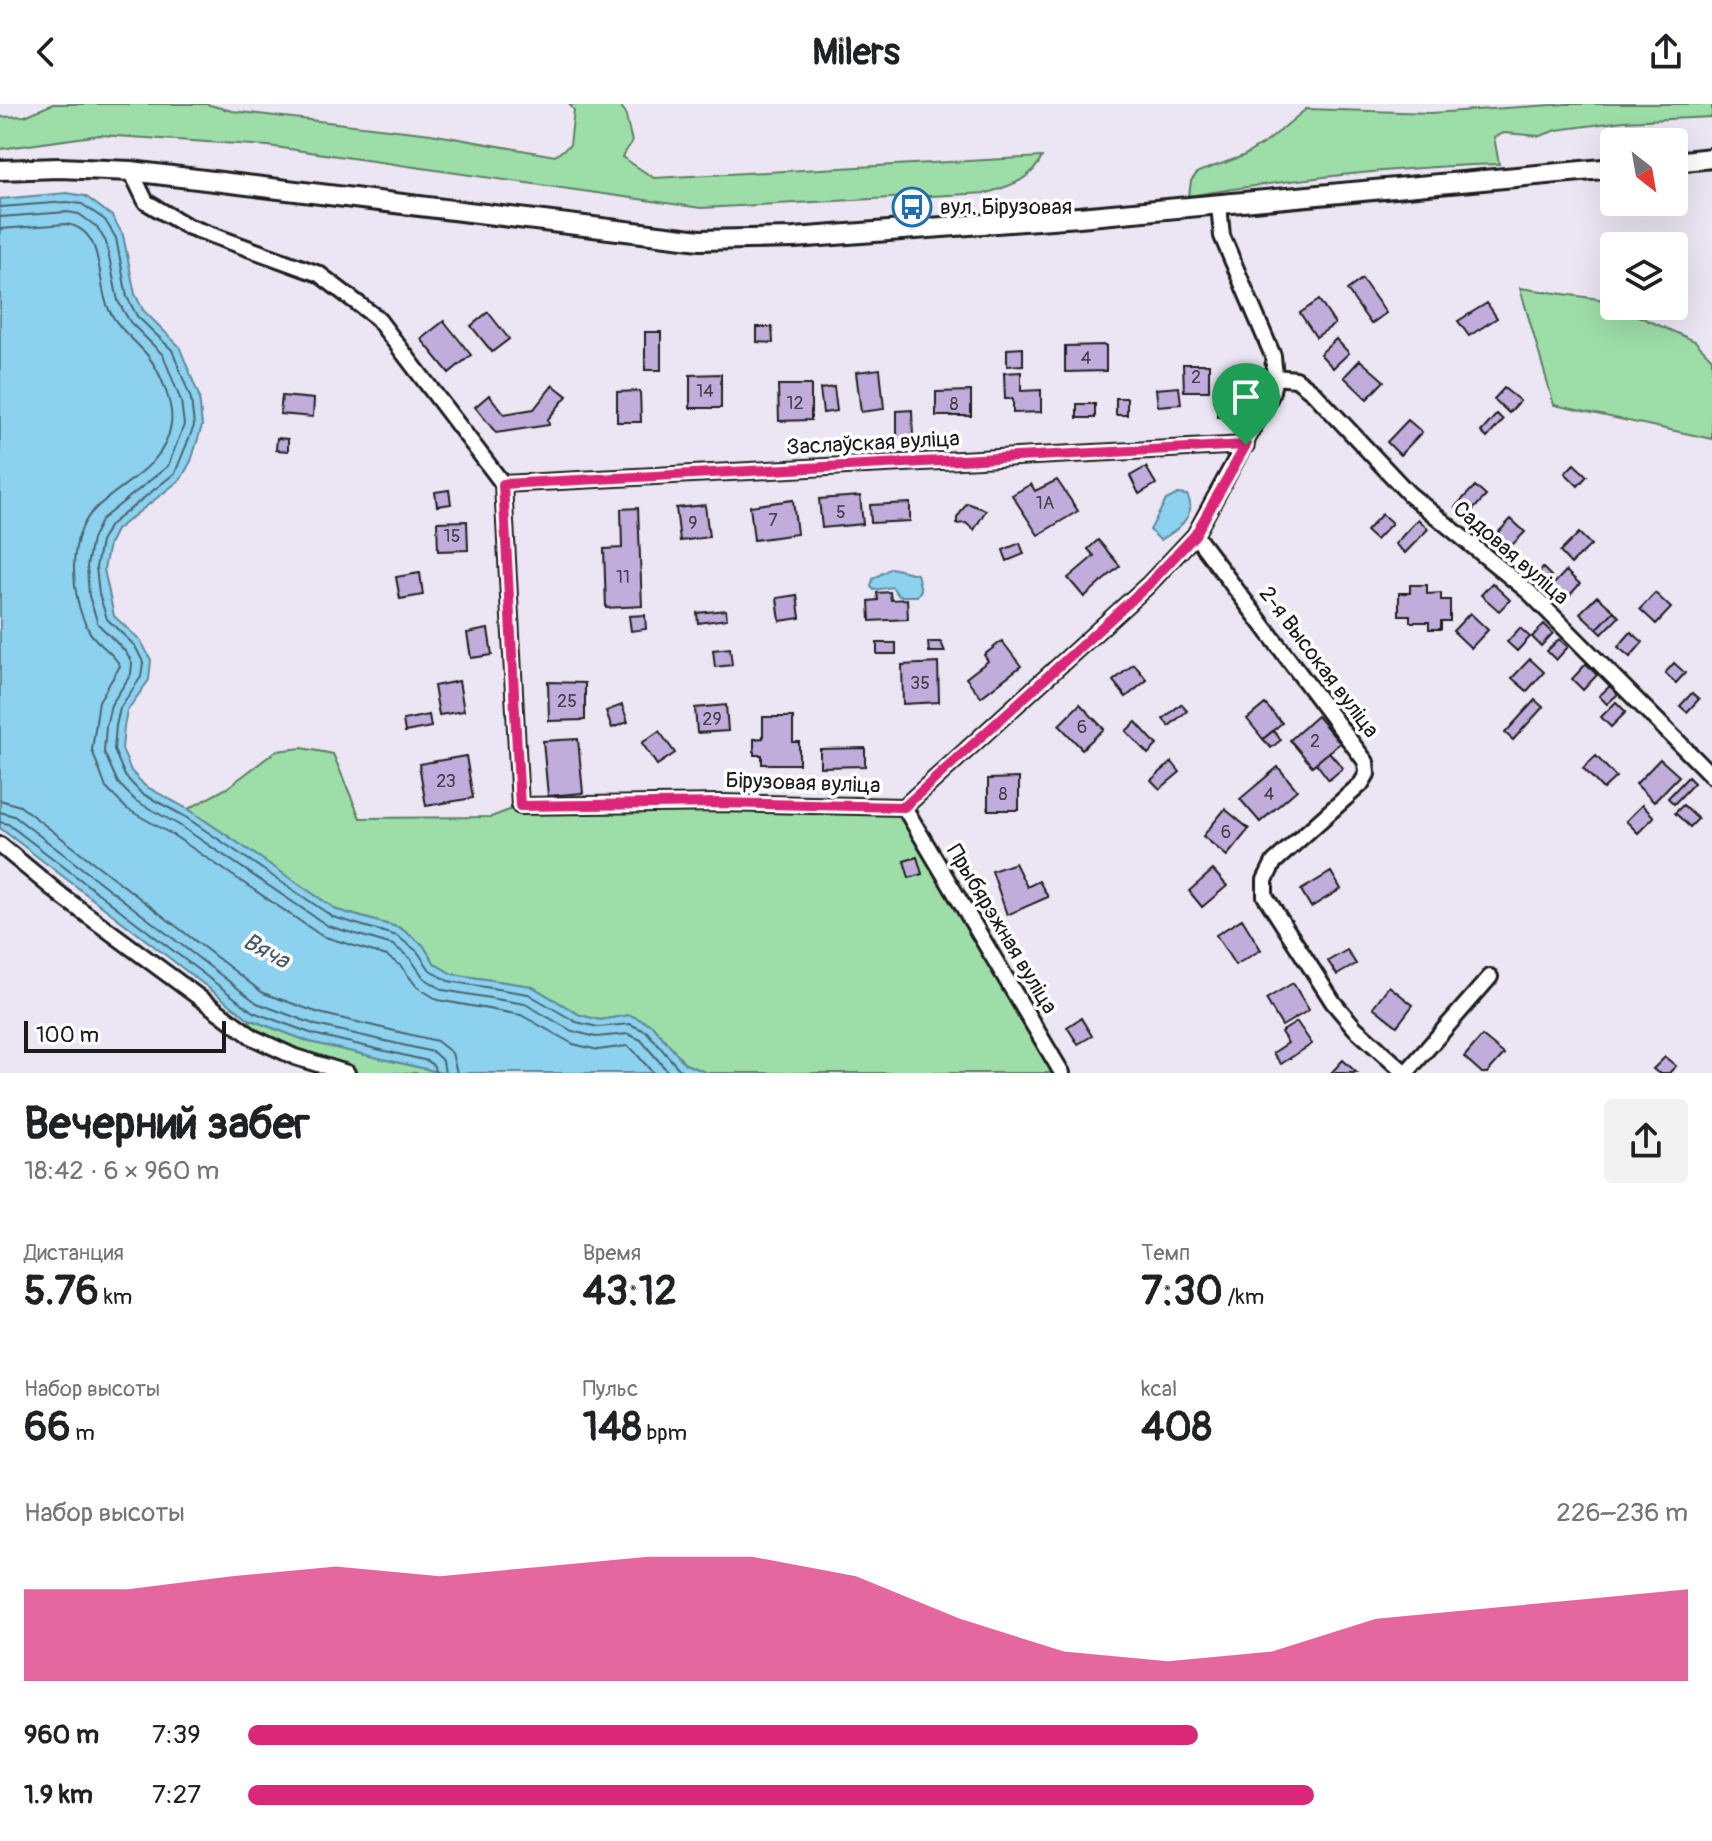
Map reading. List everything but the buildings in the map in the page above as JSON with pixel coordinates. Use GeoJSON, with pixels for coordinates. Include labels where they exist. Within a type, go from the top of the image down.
{"type":"FeatureCollection","features":[{"type":"Feature","properties":{"kind":"main road"},"geometry":{"type":"LineString","coordinates":[[1688,161],[1712,158]]}},
{"type":"Feature","properties":{"kind":"main road"},"geometry":{"type":"LineString","coordinates":[[0,170],[59,168],[131,171],[700,240],[794,238],[1219,205],[1600,169]]}},
{"type":"Feature","properties":{"kind":"street"},"geometry":{"type":"LineString","coordinates":[[131,171],[146,202],[187,226],[319,274],[377,318],[503,484]]}},
{"type":"Feature","properties":{"kind":"street"},"geometry":{"type":"LineString","coordinates":[[1219,205],[1222,236],[1273,356],[1275,377]]}},
{"type":"Feature","properties":{"kind":"street","name":"Бірузовая вуліца"},"geometry":{"type":"LineString","coordinates":[[503,484],[520,806],[721,803],[904,807],[1148,585],[1195,535],[1246,445],[1271,395],[1275,377]]}},
{"type":"Feature","properties":{"kind":"street","name":"Садовая вуліца"},"geometry":{"type":"LineString","coordinates":[[1275,377],[1296,379],[1313,392],[1409,494],[1529,592],[1712,776]]}},
{"type":"Feature","properties":{"kind":"street","name":"Заслаўская вуліца"},"geometry":{"type":"LineString","coordinates":[[503,484],[1246,445]]}},
{"type":"Feature","properties":{"kind":"street","name":"2-я Высокая вуліца"},"geometry":{"type":"LineString","coordinates":[[1195,535],[1366,762],[1367,774],[1361,784],[1274,862],[1265,880],[1265,896],[1333,1002],[1355,1028],[1405,1073]]}},
{"type":"Feature","properties":{"kind":"street","name":"Прыбярэжная вуліца"},"geometry":{"type":"LineString","coordinates":[[904,807],[1062,1073]]}},
{"type":"Feature","properties":{"kind":"street"},"geometry":{"type":"LineString","coordinates":[[0,845],[63,897],[254,1038],[295,1057],[347,1073]]}},
{"type":"Feature","properties":{"kind":"street"},"geometry":{"type":"LineString","coordinates":[[1405,1073],[1490,977]]}},
{"type":"Feature","properties":{"kind":"green space"},"geometry":{"type":"Polygon","coordinates":[[[53,104],[206,104],[232,111],[431,134],[555,156],[570,145],[574,110],[569,104],[619,104],[625,112],[632,142],[622,157],[654,178],[1042,157],[1026,177],[987,193],[701,208],[268,146],[100,135],[0,149],[0,117],[25,116],[53,104]]]}},
{"type":"Feature","properties":{"kind":"green space"},"geometry":{"type":"Polygon","coordinates":[[[1566,104],[1712,104],[1712,117],[1624,121],[1557,130],[1540,136],[1504,133],[1494,137],[1499,164],[1344,175],[1189,196],[1191,181],[1198,172],[1243,156],[1269,140],[1306,109],[1431,113],[1566,104]]]}},
{"type":"Feature","properties":{"kind":"green space"},"geometry":{"type":"Polygon","coordinates":[[[1520,288],[1599,299],[1600,320],[1647,320],[1695,341],[1712,359],[1712,439],[1554,405],[1520,288]]]}},
{"type":"Feature","properties":{"kind":"green space"},"geometry":{"type":"Polygon","coordinates":[[[302,748],[333,754],[360,818],[491,817],[520,806],[904,807],[1062,1073],[708,1073],[685,1064],[652,1025],[630,1015],[600,1020],[580,1015],[531,986],[452,974],[435,964],[423,945],[400,928],[337,910],[188,809],[227,788],[276,751],[302,748]]]}},
{"type":"Feature","properties":{"kind":"green space"},"geometry":{"type":"Polygon","coordinates":[[[249,1019],[310,1042],[443,1073],[353,1073],[254,1038],[249,1019]]]}},
{"type":"Feature","properties":{"kind":"water","name":"Вяча"},"geometry":{"type":"Polygon","coordinates":[[[67,193],[85,196],[112,216],[123,235],[135,294],[143,310],[179,346],[199,396],[202,426],[191,461],[181,479],[116,530],[109,544],[104,569],[114,616],[141,641],[151,660],[149,680],[127,711],[124,727],[122,749],[131,771],[145,786],[188,809],[337,910],[400,928],[423,945],[435,964],[452,974],[531,986],[580,1015],[600,1020],[630,1015],[652,1025],[685,1064],[708,1073],[443,1073],[310,1042],[249,1019],[0,828],[0,199],[67,193]]]}},
{"type":"Feature","properties":{"kind":"water"},"geometry":{"type":"Polygon","coordinates":[[[1178,494],[1187,495],[1190,502],[1188,516],[1178,528],[1160,540],[1150,530],[1166,500],[1178,494]]]}},
{"type":"Feature","properties":{"kind":"water"},"geometry":{"type":"Polygon","coordinates":[[[891,568],[917,574],[921,590],[917,596],[899,596],[892,587],[874,590],[871,587],[873,579],[891,568]]]}},
{"type":"Feature","properties":{"kind":"place","name":"вул. Бірузовая"},"geometry":{"type":"Point","coordinates":[912,207]}},
{"type":"Feature","properties":{"kind":"route"},"geometry":{"type":"LineString","coordinates":[[1246,445],[1195,535],[1148,585],[904,807],[721,803],[520,806],[503,484],[1246,445]]}}]}
